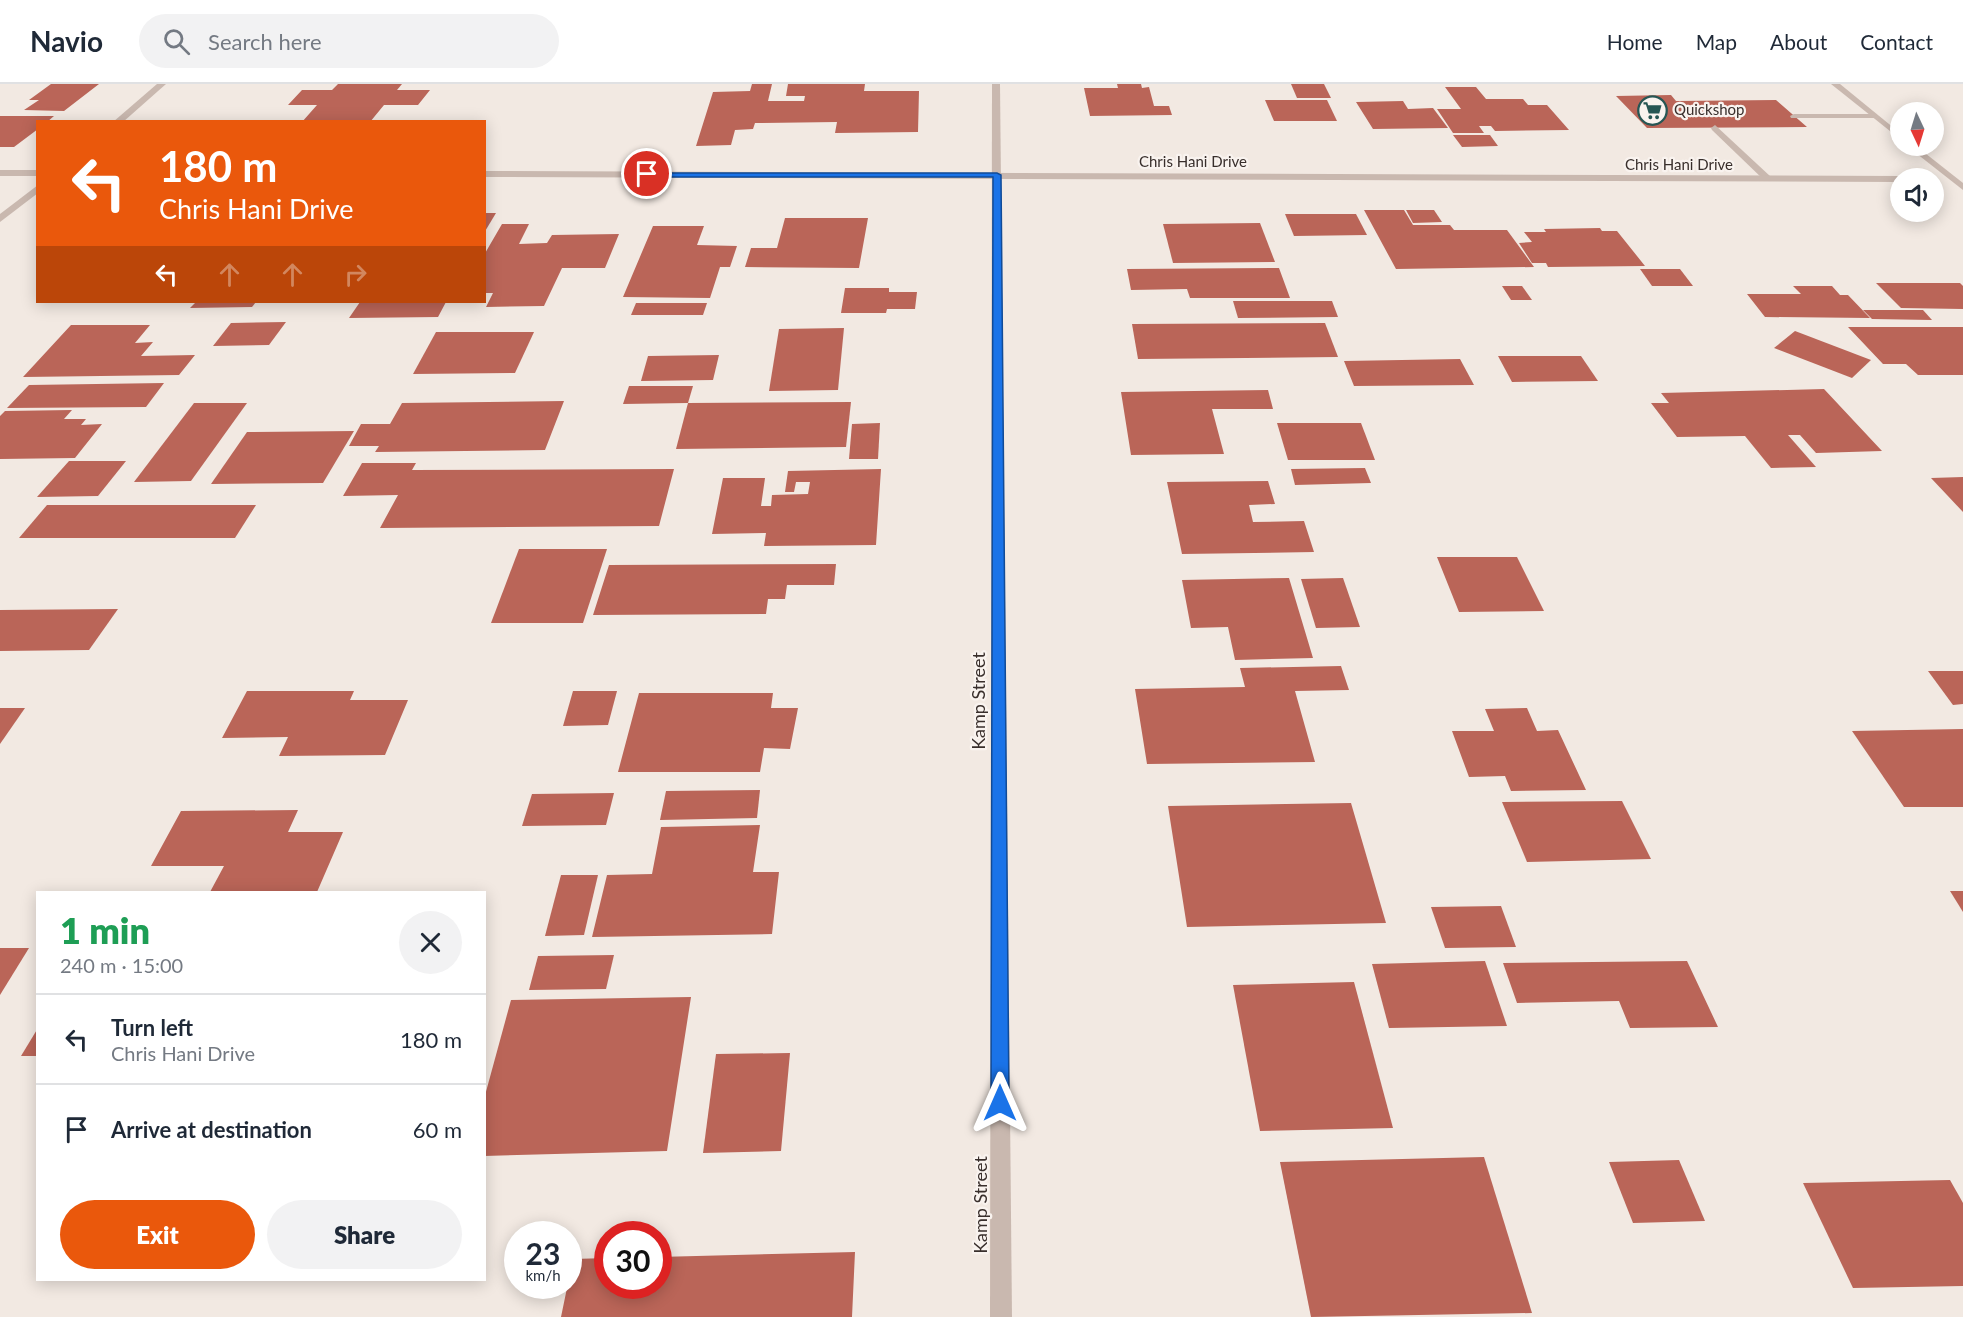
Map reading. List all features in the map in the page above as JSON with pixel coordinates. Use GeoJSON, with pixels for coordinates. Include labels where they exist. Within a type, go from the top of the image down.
{"type":"FeatureCollection","features":[{"type":"Feature","properties":{"kind":"street"},"geometry":{"type":"LineString","coordinates":[[119,120],[162,84]]}},
{"type":"Feature","properties":{"kind":"street","name":"Kamp Street"},"geometry":{"type":"LineString","coordinates":[[996,84],[1001,1317]]}},
{"type":"Feature","properties":{"kind":"street"},"geometry":{"type":"LineString","coordinates":[[1835,84],[1890,129]]}},
{"type":"Feature","properties":{"kind":"street"},"geometry":{"type":"LineString","coordinates":[[1794,116],[1874,116]]}},
{"type":"Feature","properties":{"kind":"street"},"geometry":{"type":"LineString","coordinates":[[1715,128],[1768,179]]}},
{"type":"Feature","properties":{"kind":"street"},"geometry":{"type":"LineString","coordinates":[[1925,156],[1958,179],[1963,187]]}},
{"type":"Feature","properties":{"kind":"street"},"geometry":{"type":"LineString","coordinates":[[0,173],[36,173]]}},
{"type":"Feature","properties":{"kind":"street","name":"Chris Hani Drive"},"geometry":{"type":"LineString","coordinates":[[486,174],[1890,179]]}},
{"type":"Feature","properties":{"kind":"street"},"geometry":{"type":"LineString","coordinates":[[0,219],[36,190]]}},
{"type":"Feature","properties":{"kind":"building"},"geometry":{"type":"Polygon","coordinates":[[[51,84],[99,84],[64,111],[24,110],[39,100],[29,100],[51,84]]]}},
{"type":"Feature","properties":{"kind":"building"},"geometry":{"type":"Polygon","coordinates":[[[338,84],[402,84],[397,90],[430,90],[418,105],[384,105],[372,120],[304,120],[317,105],[288,105],[302,90],[332,90],[338,84]]]}},
{"type":"Feature","properties":{"kind":"building"},"geometry":{"type":"Polygon","coordinates":[[[752,84],[772,84],[768,101],[804,101],[805,96],[786,96],[788,84],[865,84],[864,91],[919,91],[918,132],[835,133],[837,122],[755,123],[753,129],[735,130],[731,145],[696,146],[713,92],[750,91],[752,84]]]}},
{"type":"Feature","properties":{"kind":"building"},"geometry":{"type":"Polygon","coordinates":[[[1117,84],[1141,84],[1142,88],[1149,87],[1154,106],[1169,106],[1172,115],[1090,116],[1084,88],[1118,88],[1117,84]]]}},
{"type":"Feature","properties":{"kind":"building"},"geometry":{"type":"Polygon","coordinates":[[[1291,84],[1324,84],[1331,98],[1297,98],[1291,84]]]}},
{"type":"Feature","properties":{"kind":"building"},"geometry":{"type":"Polygon","coordinates":[[[1445,87],[1476,87],[1486,99],[1523,99],[1528,105],[1547,105],[1569,130],[1495,131],[1491,126],[1479,126],[1484,133],[1453,133],[1437,109],[1461,109],[1445,87]]]}},
{"type":"Feature","properties":{"kind":"building"},"geometry":{"type":"Polygon","coordinates":[[[1671,95],[1676,101],[1776,100],[1807,127],[1647,128],[1616,96],[1671,95]]]}},
{"type":"Feature","properties":{"kind":"building"},"geometry":{"type":"Polygon","coordinates":[[[1265,100],[1327,100],[1337,121],[1274,121],[1265,100]]]}},
{"type":"Feature","properties":{"kind":"building"},"geometry":{"type":"Polygon","coordinates":[[[1403,101],[1408,109],[1433,108],[1448,128],[1373,129],[1356,102],[1403,101]]]}},
{"type":"Feature","properties":{"kind":"building"},"geometry":{"type":"Polygon","coordinates":[[[0,116],[54,116],[49,120],[36,120],[36,130],[14,147],[0,147],[0,116]]]}},
{"type":"Feature","properties":{"kind":"building"},"geometry":{"type":"Polygon","coordinates":[[[1453,135],[1490,135],[1498,146],[1462,147],[1453,135]]]}},
{"type":"Feature","properties":{"kind":"building"},"geometry":{"type":"Polygon","coordinates":[[[1364,210],[1404,210],[1413,225],[1450,225],[1454,230],[1507,230],[1534,267],[1396,269],[1364,210]]]}},
{"type":"Feature","properties":{"kind":"building"},"geometry":{"type":"Polygon","coordinates":[[[1406,210],[1434,210],[1442,222],[1413,223],[1406,210]]]}},
{"type":"Feature","properties":{"kind":"building"},"geometry":{"type":"Polygon","coordinates":[[[486,213],[496,213],[486,230],[486,213]]]}},
{"type":"Feature","properties":{"kind":"building"},"geometry":{"type":"Polygon","coordinates":[[[1285,214],[1356,214],[1367,235],[1294,236],[1285,214]]]}},
{"type":"Feature","properties":{"kind":"building"},"geometry":{"type":"Polygon","coordinates":[[[785,218],[868,218],[859,268],[745,267],[751,248],[777,248],[785,218]]]}},
{"type":"Feature","properties":{"kind":"building"},"geometry":{"type":"Polygon","coordinates":[[[1260,223],[1275,262],[1173,263],[1163,224],[1260,223]]]}},
{"type":"Feature","properties":{"kind":"building"},"geometry":{"type":"Polygon","coordinates":[[[502,224],[529,224],[519,244],[547,243],[552,235],[619,234],[605,268],[562,268],[544,306],[486,307],[493,293],[486,293],[486,252],[502,224]]]}},
{"type":"Feature","properties":{"kind":"building"},"geometry":{"type":"Polygon","coordinates":[[[653,226],[704,226],[697,245],[737,246],[730,267],[720,267],[710,298],[623,297],[653,226]]]}},
{"type":"Feature","properties":{"kind":"building"},"geometry":{"type":"Polygon","coordinates":[[[1600,228],[1602,231],[1617,231],[1645,266],[1548,267],[1546,263],[1532,263],[1519,243],[1532,242],[1524,232],[1546,232],[1544,229],[1600,228]]]}},
{"type":"Feature","properties":{"kind":"building"},"geometry":{"type":"Polygon","coordinates":[[[1279,268],[1290,298],[1190,298],[1187,289],[1131,290],[1127,269],[1279,268]]]}},
{"type":"Feature","properties":{"kind":"building"},"geometry":{"type":"Polygon","coordinates":[[[1640,269],[1680,269],[1693,286],[1652,286],[1640,269]]]}},
{"type":"Feature","properties":{"kind":"building"},"geometry":{"type":"Polygon","coordinates":[[[1876,283],[1960,283],[1963,286],[1963,309],[1901,308],[1876,283]]]}},
{"type":"Feature","properties":{"kind":"building"},"geometry":{"type":"Polygon","coordinates":[[[1502,286],[1522,286],[1532,300],[1511,300],[1502,286]]]}},
{"type":"Feature","properties":{"kind":"building"},"geometry":{"type":"Polygon","coordinates":[[[1793,286],[1832,286],[1840,295],[1848,295],[1870,318],[1765,317],[1747,294],[1801,294],[1793,286]]]}},
{"type":"Feature","properties":{"kind":"building"},"geometry":{"type":"Polygon","coordinates":[[[845,288],[889,288],[889,292],[917,292],[915,309],[887,309],[886,313],[841,313],[845,288]]]}},
{"type":"Feature","properties":{"kind":"building"},"geometry":{"type":"Polygon","coordinates":[[[1233,301],[1332,301],[1338,317],[1238,318],[1233,301]]]}},
{"type":"Feature","properties":{"kind":"building"},"geometry":{"type":"Polygon","coordinates":[[[195,303],[255,303],[252,307],[190,308],[195,303]]]}},
{"type":"Feature","properties":{"kind":"building"},"geometry":{"type":"Polygon","coordinates":[[[359,303],[445,303],[438,317],[349,318],[359,303]]]}},
{"type":"Feature","properties":{"kind":"building"},"geometry":{"type":"Polygon","coordinates":[[[636,303],[707,303],[703,315],[631,315],[636,303]]]}},
{"type":"Feature","properties":{"kind":"building"},"geometry":{"type":"Polygon","coordinates":[[[1863,310],[1923,310],[1932,320],[1872,319],[1863,310]]]}},
{"type":"Feature","properties":{"kind":"building"},"geometry":{"type":"Polygon","coordinates":[[[286,322],[269,345],[213,346],[231,323],[286,322]]]}},
{"type":"Feature","properties":{"kind":"building"},"geometry":{"type":"Polygon","coordinates":[[[1325,323],[1338,357],[1138,359],[1132,324],[1325,323]]]}},
{"type":"Feature","properties":{"kind":"building"},"geometry":{"type":"Polygon","coordinates":[[[71,325],[150,325],[135,343],[153,342],[141,356],[195,355],[179,375],[23,377],[71,325]]]}},
{"type":"Feature","properties":{"kind":"building"},"geometry":{"type":"Polygon","coordinates":[[[1848,327],[1963,327],[1963,375],[1918,375],[1906,364],[1883,364],[1848,327]]]}},
{"type":"Feature","properties":{"kind":"building"},"geometry":{"type":"Polygon","coordinates":[[[844,328],[838,390],[769,391],[779,329],[844,328]]]}},
{"type":"Feature","properties":{"kind":"building"},"geometry":{"type":"Polygon","coordinates":[[[1795,331],[1871,360],[1852,378],[1774,348],[1795,331]]]}},
{"type":"Feature","properties":{"kind":"building"},"geometry":{"type":"Polygon","coordinates":[[[436,332],[534,332],[515,373],[413,374],[436,332]]]}},
{"type":"Feature","properties":{"kind":"building"},"geometry":{"type":"Polygon","coordinates":[[[719,355],[713,380],[641,381],[648,356],[719,355]]]}},
{"type":"Feature","properties":{"kind":"building"},"geometry":{"type":"Polygon","coordinates":[[[1498,356],[1581,356],[1598,381],[1512,382],[1498,356]]]}},
{"type":"Feature","properties":{"kind":"building"},"geometry":{"type":"Polygon","coordinates":[[[1460,359],[1474,385],[1354,386],[1344,361],[1460,359]]]}},
{"type":"Feature","properties":{"kind":"building"},"geometry":{"type":"Polygon","coordinates":[[[164,383],[146,407],[7,408],[29,385],[164,383]]]}},
{"type":"Feature","properties":{"kind":"building"},"geometry":{"type":"Polygon","coordinates":[[[629,386],[693,386],[688,403],[623,404],[629,386]]]}},
{"type":"Feature","properties":{"kind":"building"},"geometry":{"type":"Polygon","coordinates":[[[1824,389],[1882,451],[1816,453],[1800,435],[1788,435],[1816,467],[1771,468],[1745,436],[1677,437],[1651,403],[1669,403],[1661,393],[1824,389]]]}},
{"type":"Feature","properties":{"kind":"building"},"geometry":{"type":"Polygon","coordinates":[[[1268,390],[1273,409],[1212,409],[1224,454],[1131,455],[1121,392],[1268,390]]]}},
{"type":"Feature","properties":{"kind":"building"},"geometry":{"type":"Polygon","coordinates":[[[564,401],[545,450],[375,452],[379,446],[349,446],[361,424],[390,424],[402,403],[564,401]]]}},
{"type":"Feature","properties":{"kind":"building"},"geometry":{"type":"Polygon","coordinates":[[[851,402],[846,447],[676,449],[688,403],[851,402]]]}},
{"type":"Feature","properties":{"kind":"building"},"geometry":{"type":"Polygon","coordinates":[[[194,403],[247,403],[191,481],[134,482],[194,403]]]}},
{"type":"Feature","properties":{"kind":"building"},"geometry":{"type":"Polygon","coordinates":[[[72,410],[64,419],[86,419],[81,425],[102,424],[75,458],[0,459],[0,416],[5,411],[72,410]]]}},
{"type":"Feature","properties":{"kind":"building"},"geometry":{"type":"Polygon","coordinates":[[[880,423],[878,459],[849,459],[852,424],[880,423]]]}},
{"type":"Feature","properties":{"kind":"building"},"geometry":{"type":"Polygon","coordinates":[[[1277,423],[1361,423],[1375,460],[1288,460],[1277,423]]]}},
{"type":"Feature","properties":{"kind":"building"},"geometry":{"type":"Polygon","coordinates":[[[354,431],[323,483],[211,484],[247,432],[354,431]]]}},
{"type":"Feature","properties":{"kind":"building"},"geometry":{"type":"Polygon","coordinates":[[[69,461],[126,461],[98,496],[37,497],[69,461]]]}},
{"type":"Feature","properties":{"kind":"building"},"geometry":{"type":"Polygon","coordinates":[[[362,463],[416,463],[412,470],[674,469],[659,526],[380,528],[398,495],[343,496],[362,463]]]}},
{"type":"Feature","properties":{"kind":"building"},"geometry":{"type":"Polygon","coordinates":[[[1365,468],[1371,483],[1295,485],[1291,469],[1365,468]]]}},
{"type":"Feature","properties":{"kind":"building"},"geometry":{"type":"Polygon","coordinates":[[[881,469],[876,545],[764,546],[766,533],[712,534],[723,478],[765,478],[761,506],[771,506],[772,495],[808,494],[810,482],[796,482],[794,492],[785,492],[788,471],[881,469]]]}},
{"type":"Feature","properties":{"kind":"building"},"geometry":{"type":"Polygon","coordinates":[[[1963,477],[1963,512],[1931,478],[1963,477]]]}},
{"type":"Feature","properties":{"kind":"building"},"geometry":{"type":"Polygon","coordinates":[[[1268,481],[1275,504],[1249,505],[1253,522],[1304,521],[1314,552],[1182,554],[1167,482],[1268,481]]]}},
{"type":"Feature","properties":{"kind":"building"},"geometry":{"type":"Polygon","coordinates":[[[47,505],[256,505],[235,538],[19,538],[47,505]]]}},
{"type":"Feature","properties":{"kind":"building"},"geometry":{"type":"Polygon","coordinates":[[[519,549],[607,549],[583,623],[491,623],[519,549]]]}},
{"type":"Feature","properties":{"kind":"building"},"geometry":{"type":"Polygon","coordinates":[[[1437,557],[1517,557],[1544,611],[1459,612],[1437,557]]]}},
{"type":"Feature","properties":{"kind":"building"},"geometry":{"type":"Polygon","coordinates":[[[836,564],[834,585],[787,585],[785,599],[768,599],[766,614],[593,615],[609,565],[836,564]]]}},
{"type":"Feature","properties":{"kind":"building"},"geometry":{"type":"Polygon","coordinates":[[[1289,578],[1313,658],[1235,660],[1228,627],[1191,628],[1182,580],[1289,578]]]}},
{"type":"Feature","properties":{"kind":"building"},"geometry":{"type":"Polygon","coordinates":[[[1343,578],[1360,627],[1316,628],[1301,579],[1343,578]]]}},
{"type":"Feature","properties":{"kind":"building"},"geometry":{"type":"Polygon","coordinates":[[[118,609],[89,650],[0,651],[0,610],[118,609]]]}},
{"type":"Feature","properties":{"kind":"building"},"geometry":{"type":"Polygon","coordinates":[[[1341,666],[1349,690],[1295,691],[1315,762],[1147,764],[1135,689],[1245,687],[1240,668],[1341,666]]]}},
{"type":"Feature","properties":{"kind":"building"},"geometry":{"type":"Polygon","coordinates":[[[1928,671],[1963,671],[1963,704],[1953,705],[1928,671]]]}},
{"type":"Feature","properties":{"kind":"building"},"geometry":{"type":"Polygon","coordinates":[[[247,691],[354,691],[350,700],[408,700],[385,755],[279,756],[288,737],[222,738],[247,691]]]}},
{"type":"Feature","properties":{"kind":"building"},"geometry":{"type":"Polygon","coordinates":[[[573,691],[617,691],[608,725],[563,726],[573,691]]]}},
{"type":"Feature","properties":{"kind":"building"},"geometry":{"type":"Polygon","coordinates":[[[639,693],[773,693],[771,708],[798,708],[790,749],[764,748],[760,772],[618,772],[639,693]]]}},
{"type":"Feature","properties":{"kind":"building"},"geometry":{"type":"Polygon","coordinates":[[[0,708],[25,708],[0,744],[0,708]]]}},
{"type":"Feature","properties":{"kind":"building"},"geometry":{"type":"Polygon","coordinates":[[[1527,708],[1537,731],[1558,730],[1586,790],[1511,791],[1505,776],[1469,777],[1452,731],[1494,731],[1485,709],[1527,708]]]}},
{"type":"Feature","properties":{"kind":"building"},"geometry":{"type":"Polygon","coordinates":[[[1963,729],[1963,807],[1904,807],[1852,731],[1963,729]]]}},
{"type":"Feature","properties":{"kind":"building"},"geometry":{"type":"Polygon","coordinates":[[[760,790],[757,818],[660,820],[666,791],[760,790]]]}},
{"type":"Feature","properties":{"kind":"building"},"geometry":{"type":"Polygon","coordinates":[[[614,793],[606,825],[522,826],[532,794],[614,793]]]}},
{"type":"Feature","properties":{"kind":"building"},"geometry":{"type":"Polygon","coordinates":[[[1622,801],[1651,859],[1527,862],[1502,802],[1622,801]]]}},
{"type":"Feature","properties":{"kind":"building"},"geometry":{"type":"Polygon","coordinates":[[[1351,803],[1386,923],[1187,927],[1168,806],[1351,803]]]}},
{"type":"Feature","properties":{"kind":"building"},"geometry":{"type":"Polygon","coordinates":[[[298,810],[288,832],[343,832],[317,891],[211,891],[224,866],[151,866],[181,811],[298,810]]]}},
{"type":"Feature","properties":{"kind":"building"},"geometry":{"type":"Polygon","coordinates":[[[760,825],[753,872],[779,872],[772,934],[592,937],[607,875],[652,874],[661,827],[760,825]]]}},
{"type":"Feature","properties":{"kind":"building"},"geometry":{"type":"Polygon","coordinates":[[[561,875],[598,875],[584,935],[545,936],[561,875]]]}},
{"type":"Feature","properties":{"kind":"building"},"geometry":{"type":"Polygon","coordinates":[[[1950,891],[1963,891],[1963,912],[1950,891]]]}},
{"type":"Feature","properties":{"kind":"building"},"geometry":{"type":"Polygon","coordinates":[[[1501,906],[1516,947],[1445,948],[1431,907],[1501,906]]]}},
{"type":"Feature","properties":{"kind":"building"},"geometry":{"type":"Polygon","coordinates":[[[0,948],[29,948],[0,995],[0,948]]]}},
{"type":"Feature","properties":{"kind":"building"},"geometry":{"type":"Polygon","coordinates":[[[614,955],[606,989],[529,990],[538,956],[614,955]]]}},
{"type":"Feature","properties":{"kind":"building"},"geometry":{"type":"Polygon","coordinates":[[[1485,961],[1507,1026],[1389,1028],[1372,964],[1485,961]]]}},
{"type":"Feature","properties":{"kind":"building"},"geometry":{"type":"Polygon","coordinates":[[[1687,961],[1718,1027],[1630,1028],[1619,1001],[1517,1003],[1503,963],[1687,961]]]}},
{"type":"Feature","properties":{"kind":"building"},"geometry":{"type":"Polygon","coordinates":[[[1354,982],[1393,1128],[1260,1131],[1233,985],[1354,982]]]}},
{"type":"Feature","properties":{"kind":"building"},"geometry":{"type":"Polygon","coordinates":[[[691,997],[667,1151],[486,1156],[486,1092],[511,1000],[691,997]]]}},
{"type":"Feature","properties":{"kind":"building"},"geometry":{"type":"Polygon","coordinates":[[[36,1031],[36,1056],[21,1056],[36,1031]]]}},
{"type":"Feature","properties":{"kind":"building"},"geometry":{"type":"Polygon","coordinates":[[[790,1053],[781,1151],[703,1153],[716,1054],[790,1053]]]}},
{"type":"Feature","properties":{"kind":"building"},"geometry":{"type":"Polygon","coordinates":[[[1484,1157],[1532,1313],[1311,1317],[1280,1162],[1484,1157]]]}},
{"type":"Feature","properties":{"kind":"building"},"geometry":{"type":"Polygon","coordinates":[[[1679,1160],[1705,1221],[1633,1223],[1609,1162],[1679,1160]]]}},
{"type":"Feature","properties":{"kind":"building"},"geometry":{"type":"Polygon","coordinates":[[[1950,1180],[1963,1203],[1963,1286],[1853,1288],[1803,1183],[1950,1180]]]}},
{"type":"Feature","properties":{"kind":"building"},"geometry":{"type":"Polygon","coordinates":[[[855,1252],[852,1317],[561,1317],[565,1299],[582,1299],[582,1259],[594,1258],[594,1299],[672,1299],[672,1257],[855,1252]]]}},
{"type":"Feature","properties":{"kind":"place","name":"Quickshop"},"geometry":{"type":"Point","coordinates":[1653,110]}},
{"type":"Feature","properties":{"kind":"route"},"geometry":{"type":"LineString","coordinates":[[647,174],[997,175],[1000,1103]]}}]}
